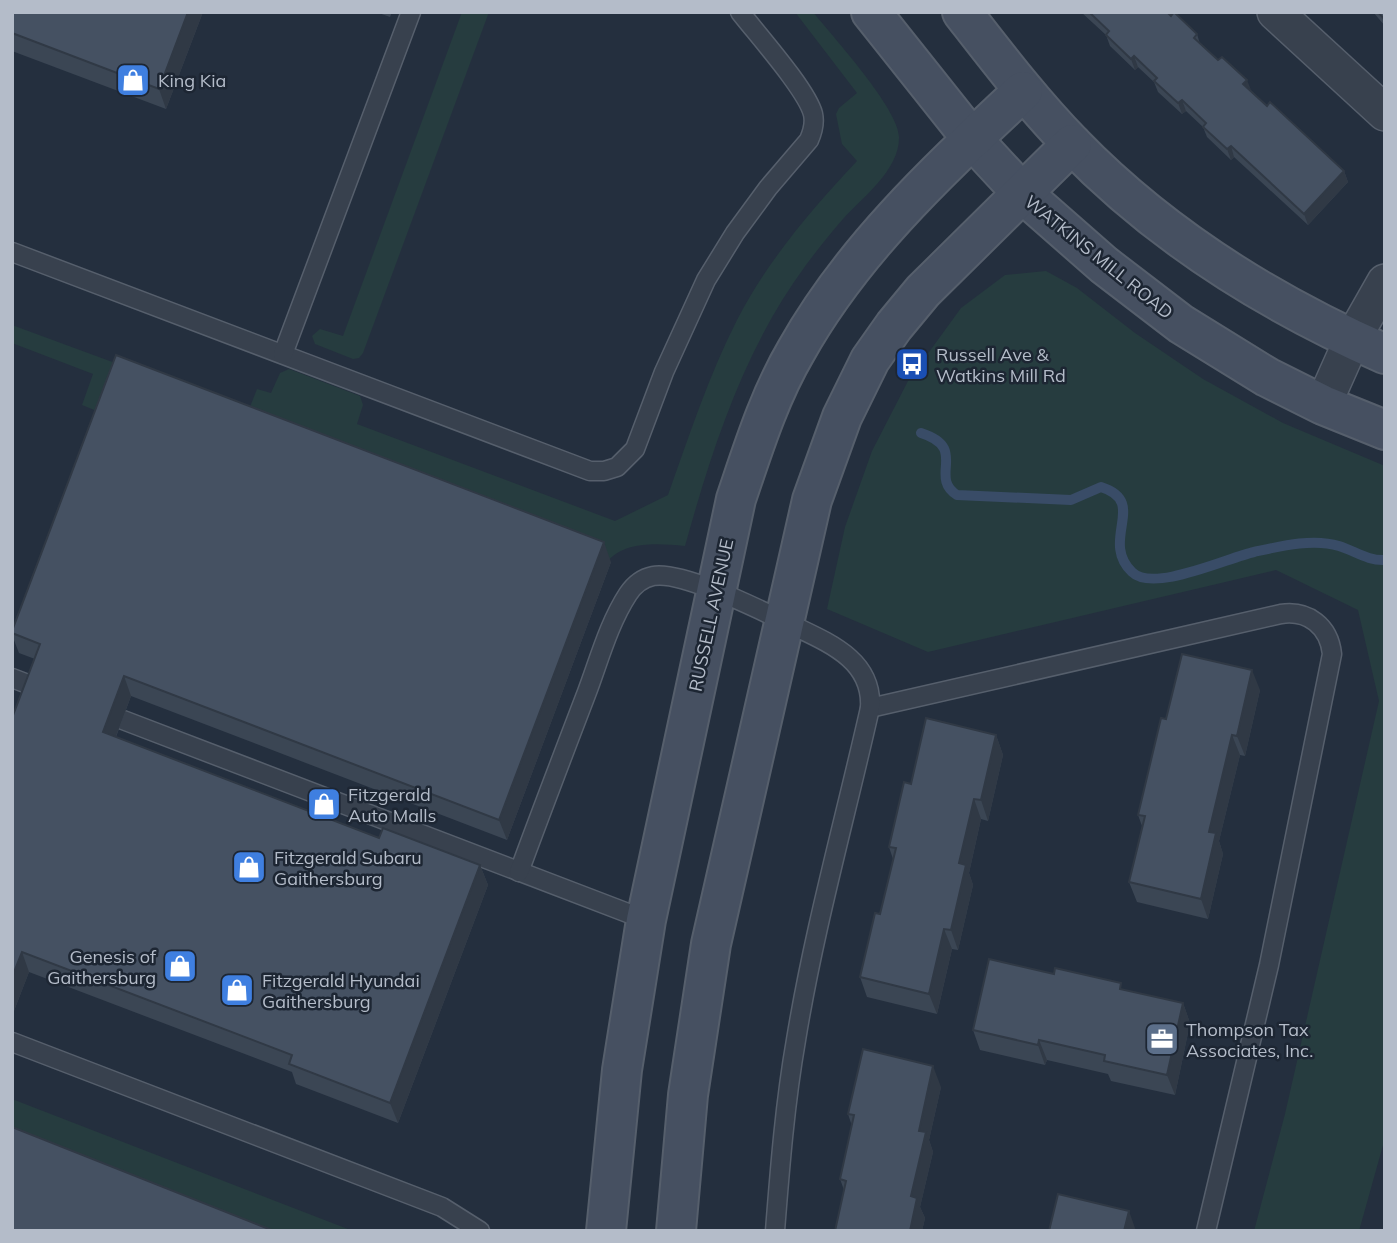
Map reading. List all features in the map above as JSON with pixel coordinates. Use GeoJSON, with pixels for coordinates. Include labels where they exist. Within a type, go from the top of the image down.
{"type":"FeatureCollection","features":[{"type":"Feature","properties":{"kind":"street","name":"WATKINS MILL ROAD"},"geometry":{"type":"LineString","coordinates":[[871,12],[972,139],[1022,194],[1104,265],[1181,324],[1267,377],[1323,405],[1385,430]]}},
{"type":"Feature","properties":{"kind":"street"},"geometry":{"type":"LineString","coordinates":[[962,12],[1023,91],[1112,182],[1178,236],[1238,278],[1300,315],[1368,347]]}},
{"type":"Feature","properties":{"kind":"street"},"geometry":{"type":"LineString","coordinates":[[1275,12],[1385,113]]}},
{"type":"Feature","properties":{"kind":"street","name":"RUSSELL AVENUE"},"geometry":{"type":"LineString","coordinates":[[606,1231],[622,1070],[646,920],[736,499],[775,392],[795,352],[845,274],[899,213],[1023,91]]}},
{"type":"Feature","properties":{"kind":"street"},"geometry":{"type":"LineString","coordinates":[[676,1231],[688,1096],[711,944],[812,500],[842,417],[870,360],[923,291],[1072,144]]}},
{"type":"Feature","properties":{"kind":"street"},"geometry":{"type":"LineString","coordinates":[[1323,405],[1368,347],[1385,282]]}},
{"type":"Feature","properties":{"kind":"lane"},"geometry":{"type":"LineString","coordinates":[[283,354],[411,12]]}},
{"type":"Feature","properties":{"kind":"lane"},"geometry":{"type":"LineString","coordinates":[[12,252],[590,471],[617,467],[635,449],[664,372],[706,280],[759,199],[813,132],[813,115],[806,98],[740,12]]}},
{"type":"Feature","properties":{"kind":"lane"},"geometry":{"type":"LineString","coordinates":[[519,872],[607,637],[628,594],[643,579],[663,575],[716,592],[826,641],[851,657],[869,684],[870,708],[810,962],[783,1132],[775,1231]]}},
{"type":"Feature","properties":{"kind":"lane"},"geometry":{"type":"LineString","coordinates":[[870,708],[1281,614],[1307,616],[1328,635],[1332,654],[1277,926],[1206,1231]]}},
{"type":"Feature","properties":{"kind":"lane"},"geometry":{"type":"LineString","coordinates":[[12,678],[38,688]]}},
{"type":"Feature","properties":{"kind":"lane"},"geometry":{"type":"LineString","coordinates":[[122,720],[646,920]]}},
{"type":"Feature","properties":{"kind":"lane"},"geometry":{"type":"LineString","coordinates":[[12,1042],[442,1207],[480,1231]]}},
{"type":"Feature","properties":{"kind":"green space"},"geometry":{"type":"Polygon","coordinates":[[[462,12],[489,12],[363,353],[359,358],[353,359],[315,344],[312,336],[320,329],[343,336],[462,12]]]}},
{"type":"Feature","properties":{"kind":"green space"},"geometry":{"type":"Polygon","coordinates":[[[795,12],[813,12],[878,92],[896,126],[899,138],[897,150],[887,172],[843,219],[806,265],[765,330],[719,435],[685,546],[634,546],[608,561],[109,416],[82,405],[93,374],[12,343],[12,325],[248,412],[257,389],[271,393],[280,373],[289,369],[360,396],[363,405],[357,424],[615,521],[668,495],[708,384],[749,298],[792,236],[857,161],[842,144],[836,114],[839,108],[857,93],[795,12]]]}},
{"type":"Feature","properties":{"kind":"green space"},"geometry":{"type":"Polygon","coordinates":[[[1046,271],[1077,288],[1135,333],[1203,379],[1283,423],[1385,466],[1385,1138],[1359,1231],[1254,1231],[1285,1114],[1379,701],[1358,610],[1276,570],[928,652],[827,609],[845,527],[872,451],[908,381],[961,308],[1005,275],[1046,271]]]}},
{"type":"Feature","properties":{"kind":"green space"},"geometry":{"type":"Polygon","coordinates":[[[12,1099],[353,1231],[255,1231],[12,1135],[12,1099]]]}},
{"type":"Feature","properties":{"kind":"building","name":"King Kia"},"geometry":{"type":"Polygon","coordinates":[[[12,12],[188,12],[159,89],[12,33],[12,12]]]}},
{"type":"Feature","properties":{"kind":"building"},"geometry":{"type":"Polygon","coordinates":[[[1089,12],[1167,12],[1171,16],[1174,12],[1197,34],[1194,38],[1218,60],[1222,57],[1247,80],[1243,84],[1267,106],[1270,102],[1344,171],[1304,214],[1231,146],[1227,149],[1203,127],[1206,123],[1182,100],[1178,103],[1154,81],[1157,78],[1134,56],[1131,59],[1106,35],[1109,31],[1089,12]]]}},
{"type":"Feature","properties":{"kind":"building"},"geometry":{"type":"Polygon","coordinates":[[[116,355],[604,542],[499,820],[124,676],[103,732],[379,838],[383,828],[480,865],[390,1103],[289,1064],[292,1055],[22,952],[12,977],[12,718],[40,644],[12,631],[116,355]]]}},
{"type":"Feature","properties":{"kind":"building"},"geometry":{"type":"Polygon","coordinates":[[[1182,654],[1252,670],[1237,736],[1232,735],[1209,832],[1216,833],[1201,899],[1129,882],[1145,816],[1138,815],[1161,718],[1166,719],[1182,654]]]}},
{"type":"Feature","properties":{"kind":"building"},"geometry":{"type":"Polygon","coordinates":[[[926,718],[996,735],[981,800],[974,799],[959,863],[966,865],[951,930],[944,929],[929,994],[860,977],[875,913],[880,914],[896,848],[889,847],[904,782],[911,784],[926,718]]]}},
{"type":"Feature","properties":{"kind":"building"},"geometry":{"type":"Polygon","coordinates":[[[989,959],[1054,974],[1055,968],[1121,983],[1120,989],[1183,1003],[1167,1075],[1104,1061],[1105,1055],[1039,1040],[1038,1045],[973,1030],[989,959]]]}},
{"type":"Feature","properties":{"kind":"building"},"geometry":{"type":"Polygon","coordinates":[[[863,1049],[933,1066],[919,1131],[926,1132],[911,1196],[917,1198],[910,1231],[835,1231],[846,1181],[840,1179],[854,1115],[848,1114],[863,1049]]]}},
{"type":"Feature","properties":{"kind":"building"},"geometry":{"type":"Polygon","coordinates":[[[12,1127],[274,1231],[12,1231],[12,1127]]]}},
{"type":"Feature","properties":{"kind":"building"},"geometry":{"type":"Polygon","coordinates":[[[1058,1194],[1129,1211],[1124,1231],[1049,1231],[1058,1194]]]}},
{"type":"Feature","properties":{"kind":"waterway"},"geometry":{"type":"LineString","coordinates":[[921,433],[943,446],[946,454],[946,480],[949,488],[957,495],[1071,500],[1101,487],[1115,494],[1121,502],[1123,512],[1120,535],[1123,560],[1132,572],[1142,577],[1156,579],[1173,576],[1254,552],[1308,543],[1329,544],[1385,560]]}},
{"type":"Feature","properties":{"kind":"place","name":"King Kia"},"geometry":{"type":"Point","coordinates":[133,80]}},
{"type":"Feature","properties":{"kind":"place","name":"Russell Ave & Watkins Mill Rd"},"geometry":{"type":"Point","coordinates":[912,364]}},
{"type":"Feature","properties":{"kind":"place","name":"Fitzgerald Auto Malls"},"geometry":{"type":"Point","coordinates":[324,804]}},
{"type":"Feature","properties":{"kind":"place","name":"Fitzgerald Subaru Gaithersburg"},"geometry":{"type":"Point","coordinates":[249,867]}},
{"type":"Feature","properties":{"kind":"place","name":"Genesis of Gaithersburg"},"geometry":{"type":"Point","coordinates":[180,966]}},
{"type":"Feature","properties":{"kind":"place","name":"Fitzgerald Hyundai Gaithersburg"},"geometry":{"type":"Point","coordinates":[237,990]}},
{"type":"Feature","properties":{"kind":"place","name":"Thompson Tax Associates, Inc."},"geometry":{"type":"Point","coordinates":[1162,1039]}}]}
